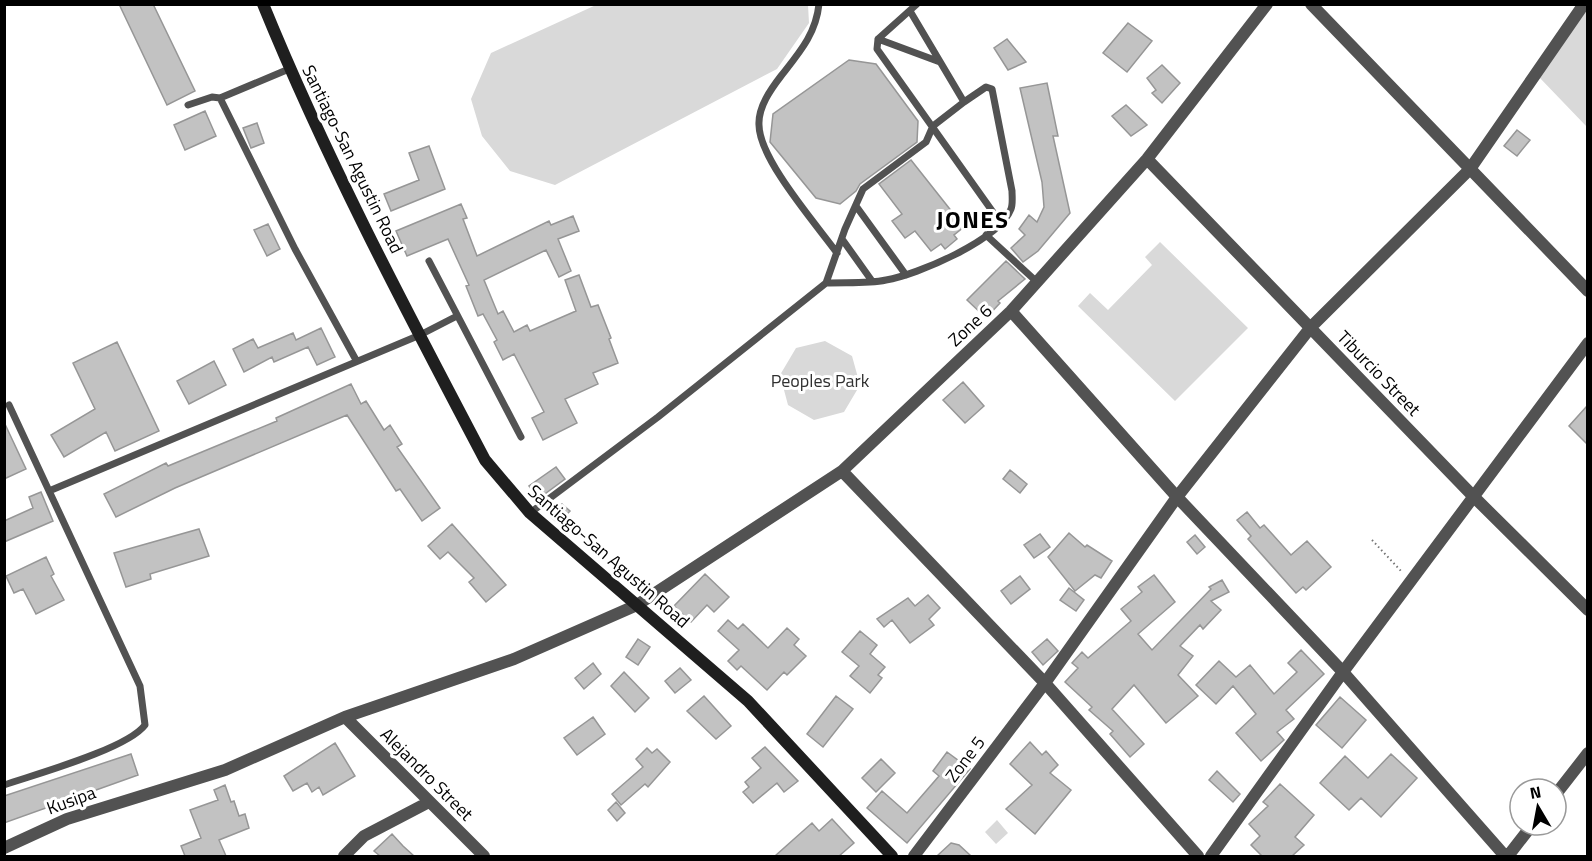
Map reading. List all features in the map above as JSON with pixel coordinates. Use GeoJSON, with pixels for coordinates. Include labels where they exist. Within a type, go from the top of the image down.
{"type":"FeatureCollection","features":[{"type":"Feature","properties":{"kind":"main road","name":"Santiago-San Agustin Road"},"geometry":{"type":"LineString","coordinates":[[263,4],[289,69],[368,234],[485,460],[530,513],[748,701],[892,856]]}},
{"type":"Feature","properties":{"kind":"street","name":"Zone 6"},"geometry":{"type":"LineString","coordinates":[[345,717],[514,659],[637,604],[842,471],[1011,311],[1146,159],[1267,4]]}},
{"type":"Feature","properties":{"kind":"street"},"geometry":{"type":"LineString","coordinates":[[1311,4],[1587,291]]}},
{"type":"Feature","properties":{"kind":"street","name":"Zone 5"},"geometry":{"type":"LineString","coordinates":[[914,856],[1045,683],[1177,497],[1311,327],[1470,169],[1584,4]]}},
{"type":"Feature","properties":{"kind":"street","name":"Tiburcio Street"},"geometry":{"type":"LineString","coordinates":[[1146,159],[1473,496],[1587,610]]}},
{"type":"Feature","properties":{"kind":"street"},"geometry":{"type":"LineString","coordinates":[[1011,311],[1177,497],[1343,672],[1506,856],[1522,837]]}},
{"type":"Feature","properties":{"kind":"street"},"geometry":{"type":"LineString","coordinates":[[1211,856],[1343,672],[1587,343]]}},
{"type":"Feature","properties":{"kind":"street"},"geometry":{"type":"LineString","coordinates":[[842,471],[1045,683],[1198,856]]}},
{"type":"Feature","properties":{"kind":"street","name":"Kusipa"},"geometry":{"type":"LineString","coordinates":[[4,848],[67,819],[225,770],[345,717]]}},
{"type":"Feature","properties":{"kind":"street","name":"Alejandro Street"},"geometry":{"type":"LineString","coordinates":[[345,717],[484,856]]}},
{"type":"Feature","properties":{"kind":"street"},"geometry":{"type":"LineString","coordinates":[[1568,778],[1587,753]]}},
{"type":"Feature","properties":{"kind":"street"},"geometry":{"type":"LineString","coordinates":[[344,856],[364,836],[429,802]]}},
{"type":"Feature","properties":{"kind":"lane"},"geometry":{"type":"LineString","coordinates":[[819,4],[816,25],[807,44],[769,92],[758,124],[763,145],[784,182],[837,253]]}},
{"type":"Feature","properties":{"kind":"lane"},"geometry":{"type":"LineString","coordinates":[[878,39],[917,4]]}},
{"type":"Feature","properties":{"kind":"lane"},"geometry":{"type":"LineString","coordinates":[[910,11],[964,102]]}},
{"type":"Feature","properties":{"kind":"lane"},"geometry":{"type":"LineString","coordinates":[[878,39],[940,62]]}},
{"type":"Feature","properties":{"kind":"lane"},"geometry":{"type":"LineString","coordinates":[[878,39],[879,51],[1000,222]]}},
{"type":"Feature","properties":{"kind":"lane"},"geometry":{"type":"LineString","coordinates":[[188,105],[212,97],[220,98],[289,69]]}},
{"type":"Feature","properties":{"kind":"lane"},"geometry":{"type":"LineString","coordinates":[[530,513],[658,417],[826,283],[863,189],[926,142],[933,126],[986,87],[992,89],[1012,191],[1012,207],[1000,222],[986,235],[945,261],[906,275],[872,281],[826,283]]}},
{"type":"Feature","properties":{"kind":"lane"},"geometry":{"type":"LineString","coordinates":[[220,98],[294,249],[356,360]]}},
{"type":"Feature","properties":{"kind":"lane"},"geometry":{"type":"LineString","coordinates":[[856,206],[906,275]]}},
{"type":"Feature","properties":{"kind":"lane"},"geometry":{"type":"LineString","coordinates":[[986,235],[1037,282]]}},
{"type":"Feature","properties":{"kind":"lane"},"geometry":{"type":"LineString","coordinates":[[842,239],[872,281]]}},
{"type":"Feature","properties":{"kind":"lane"},"geometry":{"type":"LineString","coordinates":[[429,261],[520,437]]}},
{"type":"Feature","properties":{"kind":"lane"},"geometry":{"type":"LineString","coordinates":[[49,491],[420,335],[457,316]]}},
{"type":"Feature","properties":{"kind":"lane"},"geometry":{"type":"LineString","coordinates":[[4,785],[118,744],[138,733],[145,724],[140,686],[9,405]]}},
{"type":"Feature","properties":{"kind":"path"},"geometry":{"type":"LineString","coordinates":[[1372,540],[1410,581]]}},
{"type":"Feature","properties":{"kind":"green space"},"geometry":{"type":"Polygon","coordinates":[[[596,5],[808,5],[809,23],[777,69],[555,185],[510,171],[482,136],[471,99],[491,53],[596,5]]]}},
{"type":"Feature","properties":{"kind":"green space"},"geometry":{"type":"Polygon","coordinates":[[[1587,10],[1587,127],[1538,76],[1587,10]]]}},
{"type":"Feature","properties":{"kind":"green space"},"geometry":{"type":"Polygon","coordinates":[[[1160,242],[1248,328],[1175,401],[1078,306],[1090,293],[1108,310],[1152,265],[1145,257],[1160,242]]]}},
{"type":"Feature","properties":{"kind":"green space","name":"Peoples Park"},"geometry":{"type":"Polygon","coordinates":[[[825,341],[852,356],[860,385],[844,412],[814,420],[788,405],[780,375],[796,348],[825,341]]]}},
{"type":"Feature","properties":{"kind":"green space"},"geometry":{"type":"Polygon","coordinates":[[[997,820],[1008,833],[996,844],[985,832],[997,820]]]}},
{"type":"Feature","properties":{"kind":"building"},"geometry":{"type":"Polygon","coordinates":[[[119,4],[153,4],[195,91],[167,105],[119,4]]]}},
{"type":"Feature","properties":{"kind":"building"},"geometry":{"type":"Polygon","coordinates":[[[1128,23],[1152,41],[1127,72],[1103,53],[1128,23]]]}},
{"type":"Feature","properties":{"kind":"building"},"geometry":{"type":"Polygon","coordinates":[[[1007,39],[1026,62],[1008,70],[994,48],[1007,39]]]}},
{"type":"Feature","properties":{"kind":"building"},"geometry":{"type":"Polygon","coordinates":[[[849,60],[876,64],[918,121],[917,142],[860,184],[856,191],[840,204],[816,198],[770,142],[773,114],[849,60]]]}},
{"type":"Feature","properties":{"kind":"building"},"geometry":{"type":"Polygon","coordinates":[[[1162,65],[1180,83],[1162,103],[1152,93],[1156,90],[1147,78],[1162,65]]]}},
{"type":"Feature","properties":{"kind":"building"},"geometry":{"type":"Polygon","coordinates":[[[1047,83],[1058,136],[1053,136],[1070,213],[1038,251],[1023,262],[1011,248],[1025,235],[1019,229],[1029,215],[1037,222],[1044,207],[1042,182],[1020,88],[1047,83]]]}},
{"type":"Feature","properties":{"kind":"building"},"geometry":{"type":"Polygon","coordinates":[[[1126,105],[1147,125],[1131,136],[1112,116],[1126,105]]]}},
{"type":"Feature","properties":{"kind":"building"},"geometry":{"type":"Polygon","coordinates":[[[205,111],[216,136],[185,150],[174,125],[205,111]]]}},
{"type":"Feature","properties":{"kind":"building"},"geometry":{"type":"Polygon","coordinates":[[[257,123],[264,143],[251,148],[243,128],[257,123]]]}},
{"type":"Feature","properties":{"kind":"building"},"geometry":{"type":"Polygon","coordinates":[[[1517,130],[1530,140],[1517,156],[1504,146],[1517,130]]]}},
{"type":"Feature","properties":{"kind":"building"},"geometry":{"type":"Polygon","coordinates":[[[429,146],[445,189],[391,211],[384,194],[419,180],[409,153],[429,146]]]}},
{"type":"Feature","properties":{"kind":"building"},"geometry":{"type":"Polygon","coordinates":[[[911,160],[964,227],[954,235],[957,239],[945,249],[941,244],[931,251],[915,231],[905,238],[892,221],[902,214],[879,184],[911,160]]]}},
{"type":"Feature","properties":{"kind":"building"},"geometry":{"type":"Polygon","coordinates":[[[461,204],[467,218],[463,219],[477,256],[549,221],[551,225],[573,216],[579,231],[558,239],[571,271],[559,277],[546,250],[484,280],[498,314],[503,311],[514,332],[527,325],[530,331],[576,311],[565,280],[579,275],[591,307],[598,305],[611,338],[609,339],[618,363],[593,373],[598,384],[565,399],[577,423],[543,440],[532,418],[544,412],[514,354],[503,360],[494,342],[497,340],[483,314],[478,316],[466,286],[469,285],[448,239],[407,256],[396,231],[461,204]]]}},
{"type":"Feature","properties":{"kind":"building"},"geometry":{"type":"Polygon","coordinates":[[[268,224],[280,249],[267,256],[254,230],[268,224]]]}},
{"type":"Feature","properties":{"kind":"building"},"geometry":{"type":"Polygon","coordinates":[[[1006,261],[1025,279],[998,301],[1000,303],[986,318],[967,300],[1006,261]]]}},
{"type":"Feature","properties":{"kind":"building"},"geometry":{"type":"Polygon","coordinates":[[[321,328],[335,357],[317,365],[308,347],[274,362],[272,357],[244,372],[233,349],[253,339],[258,348],[293,333],[296,340],[321,328]]]}},
{"type":"Feature","properties":{"kind":"building"},"geometry":{"type":"Polygon","coordinates":[[[117,342],[159,431],[115,451],[106,432],[64,457],[51,435],[95,409],[73,363],[117,342]]]}},
{"type":"Feature","properties":{"kind":"building"},"geometry":{"type":"Polygon","coordinates":[[[214,361],[226,385],[189,404],[177,381],[214,361]]]}},
{"type":"Feature","properties":{"kind":"building"},"geometry":{"type":"Polygon","coordinates":[[[963,382],[984,406],[965,423],[943,400],[963,382]]]}},
{"type":"Feature","properties":{"kind":"building"},"geometry":{"type":"Polygon","coordinates":[[[351,384],[361,404],[366,401],[384,430],[390,425],[402,444],[397,447],[440,508],[422,521],[400,489],[396,491],[347,415],[175,488],[116,517],[104,494],[166,463],[168,466],[277,421],[276,418],[351,384]]]}},
{"type":"Feature","properties":{"kind":"building"},"geometry":{"type":"Polygon","coordinates":[[[1587,406],[1587,444],[1569,426],[1587,406]]]}},
{"type":"Feature","properties":{"kind":"building"},"geometry":{"type":"Polygon","coordinates":[[[4,422],[26,469],[4,479],[4,422]]]}},
{"type":"Feature","properties":{"kind":"building"},"geometry":{"type":"Polygon","coordinates":[[[556,467],[565,479],[538,499],[529,486],[556,467]]]}},
{"type":"Feature","properties":{"kind":"building"},"geometry":{"type":"Polygon","coordinates":[[[1010,470],[1027,484],[1020,493],[1003,479],[1010,470]]]}},
{"type":"Feature","properties":{"kind":"building"},"geometry":{"type":"Polygon","coordinates":[[[41,492],[53,521],[4,542],[4,521],[33,508],[29,497],[41,492]]]}},
{"type":"Feature","properties":{"kind":"building"},"geometry":{"type":"Polygon","coordinates":[[[562,504],[570,511],[558,523],[550,516],[562,504]]]}},
{"type":"Feature","properties":{"kind":"building"},"geometry":{"type":"Polygon","coordinates":[[[1247,512],[1260,528],[1264,525],[1291,555],[1307,541],[1331,567],[1306,590],[1303,587],[1296,593],[1248,539],[1251,536],[1237,520],[1247,512]]]}},
{"type":"Feature","properties":{"kind":"building"},"geometry":{"type":"Polygon","coordinates":[[[452,524],[506,585],[486,602],[469,582],[474,578],[448,552],[440,559],[428,546],[452,524]]]}},
{"type":"Feature","properties":{"kind":"building"},"geometry":{"type":"Polygon","coordinates":[[[199,529],[209,556],[150,574],[151,579],[126,587],[114,553],[199,529]]]}},
{"type":"Feature","properties":{"kind":"building"},"geometry":{"type":"Polygon","coordinates":[[[1069,533],[1085,547],[1087,545],[1112,561],[1101,578],[1095,575],[1075,591],[1048,557],[1069,533]]]}},
{"type":"Feature","properties":{"kind":"building"},"geometry":{"type":"Polygon","coordinates":[[[1040,534],[1050,547],[1034,558],[1024,545],[1040,534]]]}},
{"type":"Feature","properties":{"kind":"building"},"geometry":{"type":"Polygon","coordinates":[[[1195,535],[1205,547],[1197,554],[1187,542],[1195,535]]]}},
{"type":"Feature","properties":{"kind":"building"},"geometry":{"type":"Polygon","coordinates":[[[46,557],[54,574],[51,576],[64,600],[36,614],[23,589],[14,593],[6,576],[46,557]]]}},
{"type":"Feature","properties":{"kind":"building"},"geometry":{"type":"Polygon","coordinates":[[[705,574],[729,597],[714,612],[707,605],[691,622],[674,606],[705,574]]]}},
{"type":"Feature","properties":{"kind":"building"},"geometry":{"type":"Polygon","coordinates":[[[1154,575],[1175,602],[1138,634],[1152,650],[1211,589],[1209,587],[1222,580],[1229,592],[1211,601],[1221,610],[1203,629],[1200,625],[1180,646],[1193,656],[1178,675],[1198,696],[1166,723],[1134,685],[1112,709],[1144,744],[1130,757],[1110,734],[1113,731],[1089,710],[1092,707],[1065,682],[1078,668],[1072,663],[1082,652],[1088,658],[1131,621],[1121,609],[1142,592],[1138,587],[1154,575]]]}},
{"type":"Feature","properties":{"kind":"building"},"geometry":{"type":"Polygon","coordinates":[[[1020,576],[1030,589],[1011,604],[1001,591],[1020,576]]]}},
{"type":"Feature","properties":{"kind":"building"},"geometry":{"type":"Polygon","coordinates":[[[1069,588],[1084,600],[1076,611],[1060,600],[1069,588]]]}},
{"type":"Feature","properties":{"kind":"building"},"geometry":{"type":"Polygon","coordinates":[[[928,595],[940,608],[929,619],[934,625],[910,643],[892,620],[884,627],[877,619],[908,598],[915,606],[928,595]]]}},
{"type":"Feature","properties":{"kind":"building"},"geometry":{"type":"Polygon","coordinates":[[[728,620],[738,629],[743,624],[768,648],[787,628],[799,639],[794,645],[806,656],[787,675],[784,672],[767,690],[741,666],[737,670],[728,661],[739,650],[718,631],[728,620]]]}},
{"type":"Feature","properties":{"kind":"building"},"geometry":{"type":"Polygon","coordinates":[[[860,631],[877,645],[870,654],[885,667],[878,675],[882,678],[870,693],[850,676],[859,666],[842,652],[860,631]]]}},
{"type":"Feature","properties":{"kind":"building"},"geometry":{"type":"Polygon","coordinates":[[[638,639],[650,647],[638,665],[626,657],[638,639]]]}},
{"type":"Feature","properties":{"kind":"building"},"geometry":{"type":"Polygon","coordinates":[[[1047,639],[1058,651],[1043,665],[1032,652],[1047,639]]]}},
{"type":"Feature","properties":{"kind":"building"},"geometry":{"type":"Polygon","coordinates":[[[1301,650],[1324,674],[1286,710],[1294,719],[1277,732],[1284,740],[1261,761],[1236,733],[1256,714],[1233,686],[1216,704],[1196,685],[1219,661],[1236,677],[1250,665],[1274,694],[1297,672],[1288,663],[1301,650]]]}},
{"type":"Feature","properties":{"kind":"building"},"geometry":{"type":"Polygon","coordinates":[[[593,663],[601,674],[584,689],[575,678],[593,663]]]}},
{"type":"Feature","properties":{"kind":"building"},"geometry":{"type":"Polygon","coordinates":[[[680,668],[691,680],[675,693],[665,681],[680,668]]]}},
{"type":"Feature","properties":{"kind":"building"},"geometry":{"type":"Polygon","coordinates":[[[624,672],[649,698],[635,712],[611,686],[624,672]]]}},
{"type":"Feature","properties":{"kind":"building"},"geometry":{"type":"Polygon","coordinates":[[[704,696],[731,726],[716,739],[687,711],[704,696]]]}},
{"type":"Feature","properties":{"kind":"building"},"geometry":{"type":"Polygon","coordinates":[[[836,696],[853,709],[823,747],[807,734],[836,696]]]}},
{"type":"Feature","properties":{"kind":"building"},"geometry":{"type":"Polygon","coordinates":[[[1340,697],[1366,720],[1342,748],[1316,725],[1340,697]]]}},
{"type":"Feature","properties":{"kind":"building"},"geometry":{"type":"Polygon","coordinates":[[[593,717],[605,734],[577,755],[564,738],[593,717]]]}},
{"type":"Feature","properties":{"kind":"building"},"geometry":{"type":"Polygon","coordinates":[[[1030,742],[1042,755],[1046,751],[1058,765],[1050,773],[1071,790],[1035,834],[1006,809],[1032,785],[1010,764],[1030,742]]]}},
{"type":"Feature","properties":{"kind":"building"},"geometry":{"type":"Polygon","coordinates":[[[335,743],[355,776],[323,795],[319,787],[312,792],[307,783],[293,791],[284,776],[335,743]]]}},
{"type":"Feature","properties":{"kind":"building"},"geometry":{"type":"Polygon","coordinates":[[[765,747],[798,781],[784,792],[777,783],[753,803],[743,792],[749,787],[745,782],[761,768],[752,758],[765,747]]]}},
{"type":"Feature","properties":{"kind":"building"},"geometry":{"type":"Polygon","coordinates":[[[647,748],[652,753],[657,749],[670,762],[648,787],[645,784],[621,805],[612,794],[643,767],[636,759],[647,748]]]}},
{"type":"Feature","properties":{"kind":"building"},"geometry":{"type":"Polygon","coordinates":[[[947,752],[970,769],[907,843],[867,808],[882,791],[907,813],[939,776],[933,771],[947,752]]]}},
{"type":"Feature","properties":{"kind":"building"},"geometry":{"type":"Polygon","coordinates":[[[131,754],[138,775],[4,823],[4,796],[131,754]]]}},
{"type":"Feature","properties":{"kind":"building"},"geometry":{"type":"Polygon","coordinates":[[[1391,754],[1417,778],[1381,817],[1361,798],[1349,810],[1320,783],[1345,756],[1368,778],[1391,754]]]}},
{"type":"Feature","properties":{"kind":"building"},"geometry":{"type":"Polygon","coordinates":[[[881,759],[895,773],[876,792],[862,778],[881,759]]]}},
{"type":"Feature","properties":{"kind":"building"},"geometry":{"type":"Polygon","coordinates":[[[1217,771],[1240,794],[1233,802],[1209,780],[1217,771]]]}},
{"type":"Feature","properties":{"kind":"building"},"geometry":{"type":"Polygon","coordinates":[[[1280,784],[1314,815],[1295,837],[1304,845],[1292,856],[1262,856],[1251,845],[1260,836],[1249,824],[1268,806],[1263,802],[1280,784]]]}},
{"type":"Feature","properties":{"kind":"building"},"geometry":{"type":"Polygon","coordinates":[[[225,785],[239,816],[245,814],[249,828],[219,840],[226,856],[185,856],[181,846],[201,838],[190,810],[218,800],[214,790],[225,785]]]}},
{"type":"Feature","properties":{"kind":"building"},"geometry":{"type":"Polygon","coordinates":[[[616,802],[625,813],[617,821],[608,810],[616,802]]]}},
{"type":"Feature","properties":{"kind":"building"},"geometry":{"type":"Polygon","coordinates":[[[832,819],[854,843],[839,856],[775,856],[812,823],[819,831],[832,819]]]}},
{"type":"Feature","properties":{"kind":"building"},"geometry":{"type":"Polygon","coordinates":[[[392,834],[414,856],[380,856],[374,851],[392,834]]]}},
{"type":"Feature","properties":{"kind":"building"},"geometry":{"type":"Polygon","coordinates":[[[951,843],[959,845],[971,856],[937,856],[951,843]]]}},
{"type":"Feature","properties":{"kind":"district","name":"JONES"},"geometry":{"type":"Point","coordinates":[973,219]}}]}
